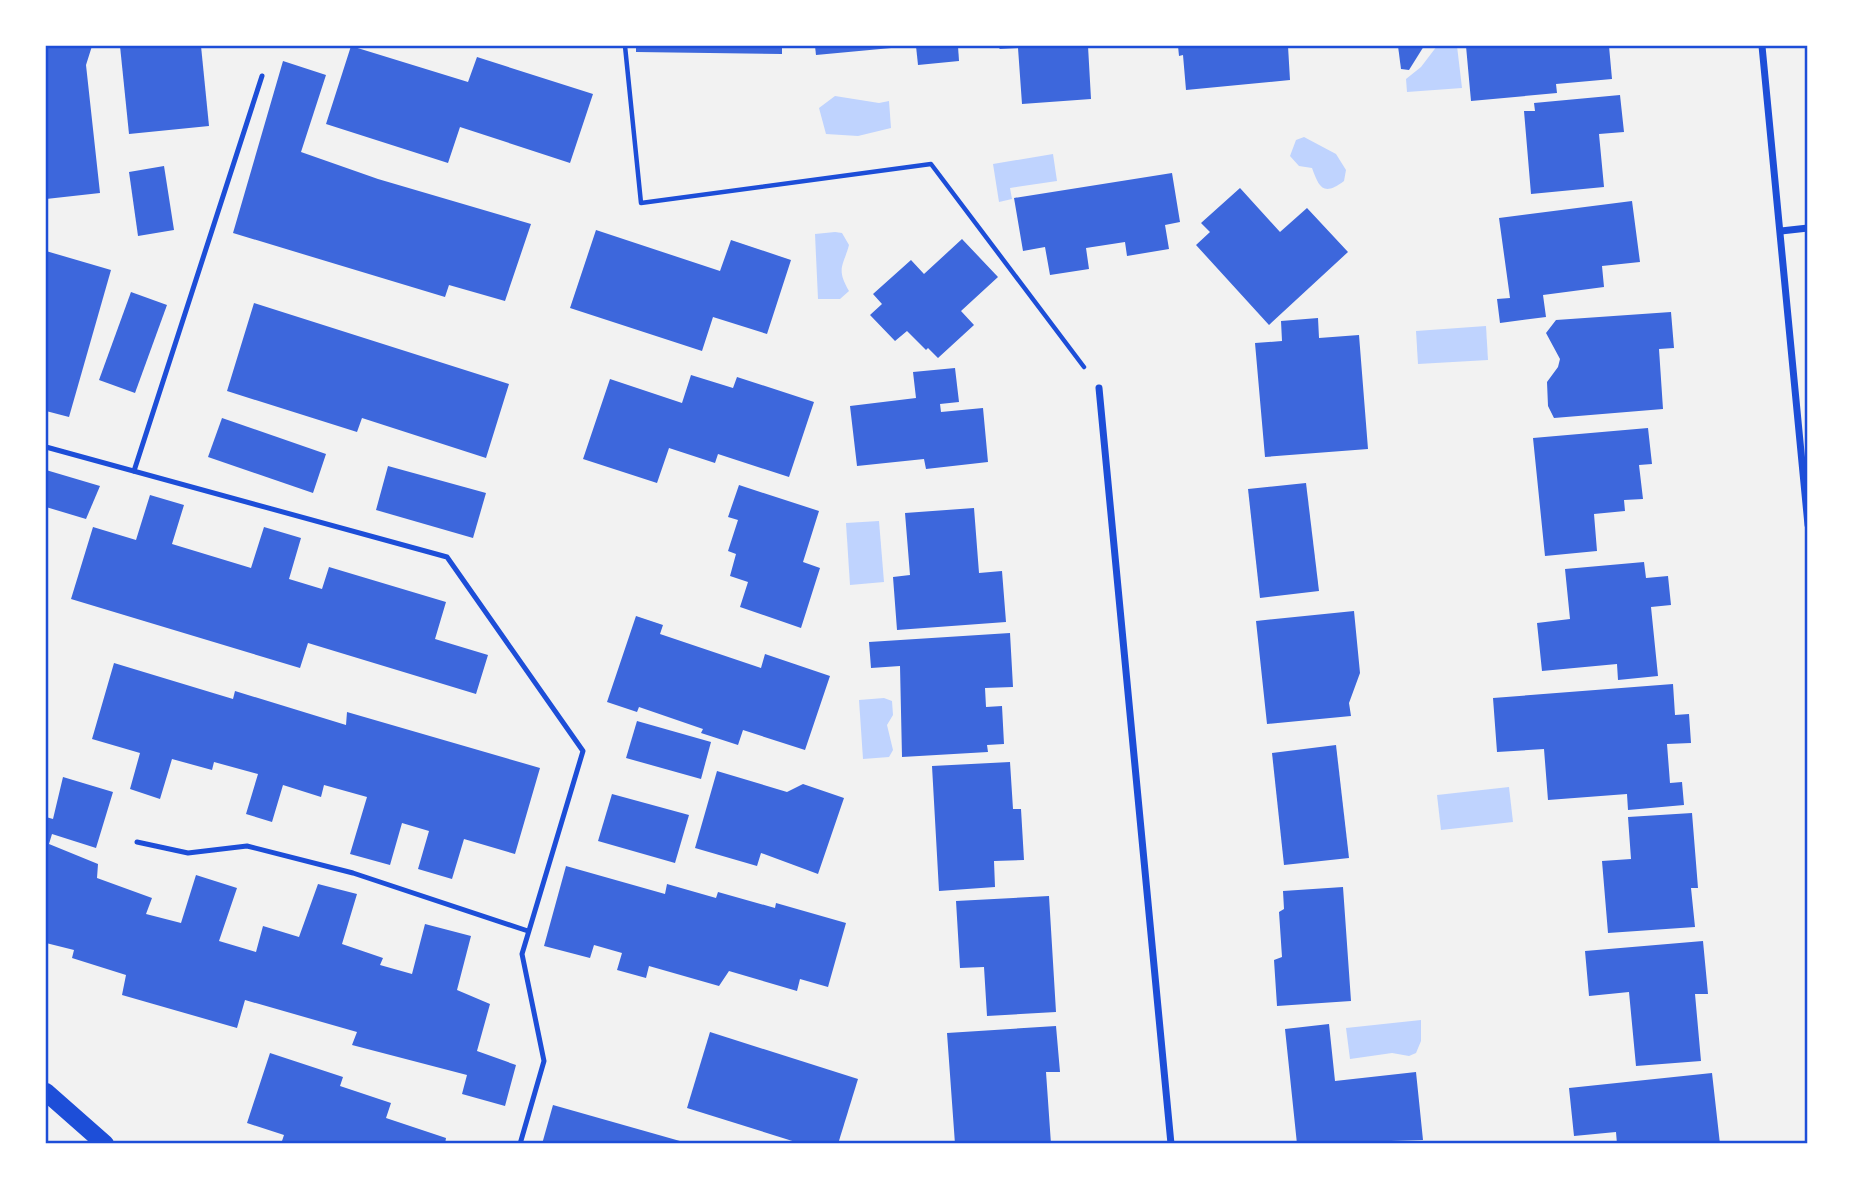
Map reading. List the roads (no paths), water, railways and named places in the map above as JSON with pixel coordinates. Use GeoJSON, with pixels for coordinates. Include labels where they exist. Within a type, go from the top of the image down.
{"type":"FeatureCollection","features":[{"type":"Feature","properties":{"kind":"main road"},"geometry":{"type":"LineString","coordinates":[[46,1092],[106,1143]]}},
{"type":"Feature","properties":{"kind":"street"},"geometry":{"type":"LineString","coordinates":[[1762,46],[1808,525]]}},
{"type":"Feature","properties":{"kind":"street"},"geometry":{"type":"LineString","coordinates":[[1781,231],[1808,228]]}},
{"type":"Feature","properties":{"kind":"street"},"geometry":{"type":"LineString","coordinates":[[1099,387],[1171,1143]]}},
{"type":"Feature","properties":{"kind":"lane"},"geometry":{"type":"LineString","coordinates":[[134,471],[262,76]]}},
{"type":"Feature","properties":{"kind":"lane"},"geometry":{"type":"LineString","coordinates":[[46,447],[447,557],[583,751],[522,954],[544,1061],[520,1143]]}},
{"type":"Feature","properties":{"kind":"lane"},"geometry":{"type":"LineString","coordinates":[[137,842],[188,853],[247,846],[353,873],[528,931]]}},
{"type":"Feature","properties":{"kind":"water"},"geometry":{"type":"Polygon","coordinates":[[[1437,46],[1457,46],[1462,88],[1407,92],[1406,79],[1421,67],[1437,46]]]}},
{"type":"Feature","properties":{"kind":"water"},"geometry":{"type":"Polygon","coordinates":[[[835,96],[879,103],[889,101],[891,128],[858,136],[826,134],[819,108],[835,96]]]}},
{"type":"Feature","properties":{"kind":"water"},"geometry":{"type":"Polygon","coordinates":[[[1304,137],[1336,154],[1346,170],[1344,181],[1331,188],[1323,188],[1312,168],[1299,166],[1290,156],[1296,140],[1304,137]]]}},
{"type":"Feature","properties":{"kind":"water"},"geometry":{"type":"Polygon","coordinates":[[[1053,154],[1057,181],[1010,188],[1012,199],[999,202],[993,164],[1053,154]]]}},
{"type":"Feature","properties":{"kind":"water"},"geometry":{"type":"Polygon","coordinates":[[[842,233],[849,245],[842,272],[849,291],[840,299],[818,299],[815,234],[842,233]]]}},
{"type":"Feature","properties":{"kind":"water"},"geometry":{"type":"Polygon","coordinates":[[[1486,326],[1488,360],[1418,364],[1416,331],[1486,326]]]}},
{"type":"Feature","properties":{"kind":"water"},"geometry":{"type":"Polygon","coordinates":[[[879,521],[884,582],[850,585],[846,523],[879,521]]]}},
{"type":"Feature","properties":{"kind":"water"},"geometry":{"type":"Polygon","coordinates":[[[884,698],[892,701],[893,715],[887,725],[893,750],[889,757],[863,759],[859,700],[884,698]]]}},
{"type":"Feature","properties":{"kind":"water"},"geometry":{"type":"Polygon","coordinates":[[[1509,787],[1513,822],[1441,830],[1437,795],[1509,787]]]}},
{"type":"Feature","properties":{"kind":"water"},"geometry":{"type":"Polygon","coordinates":[[[1421,1020],[1421,1041],[1416,1053],[1409,1056],[1392,1053],[1350,1059],[1346,1028],[1421,1020]]]}}]}
